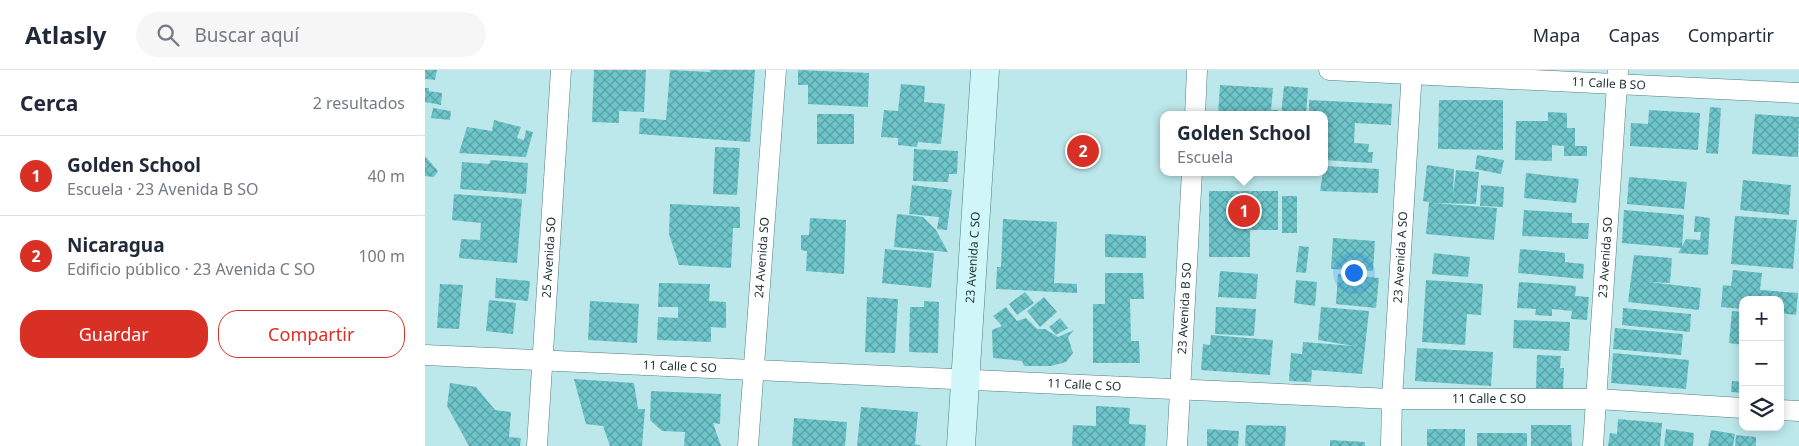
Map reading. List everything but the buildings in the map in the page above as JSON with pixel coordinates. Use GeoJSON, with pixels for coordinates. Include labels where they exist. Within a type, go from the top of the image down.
{"type":"FeatureCollection","features":[{"type":"Feature","properties":{"kind":"street","name":"25 Avenida SO"},"geometry":{"type":"LineString","coordinates":[[537,446],[561,70]]}},
{"type":"Feature","properties":{"kind":"street","name":"24 Avenida SO"},"geometry":{"type":"LineString","coordinates":[[748,446],[776,70]]}},
{"type":"Feature","properties":{"kind":"street","name":"23 Avenida C SO"},"geometry":{"type":"LineString","coordinates":[[961,446],[985,70]]}},
{"type":"Feature","properties":{"kind":"street"},"geometry":{"type":"LineString","coordinates":[[1195,111],[1197,70]]}},
{"type":"Feature","properties":{"kind":"street","name":"11 Calle B SO"},"geometry":{"type":"LineString","coordinates":[[1329,70],[1617,77],[1799,93]]}},
{"type":"Feature","properties":{"kind":"street","name":"23 Avenida A SO"},"geometry":{"type":"LineString","coordinates":[[1391,446],[1392,399],[1412,72]]}},
{"type":"Feature","properties":{"kind":"street","name":"23 Avenida SO"},"geometry":{"type":"LineString","coordinates":[[1593,446],[1617,77]]}},
{"type":"Feature","properties":{"kind":"street","name":"23 Avenida B SO"},"geometry":{"type":"LineString","coordinates":[[1177,446],[1191,176]]}},
{"type":"Feature","properties":{"kind":"street","name":"11 Calle C SO"},"geometry":{"type":"LineString","coordinates":[[425,355],[1392,399],[1597,400],[1739,408]]}},
{"type":"Feature","properties":{"kind":"street"},"geometry":{"type":"LineString","coordinates":[[1784,410],[1799,411]]}},
{"type":"Feature","properties":{"kind":"place","name":"Nicaragua"},"geometry":{"type":"Point","coordinates":[1083,151]}},
{"type":"Feature","properties":{"kind":"place","name":"Golden School"},"geometry":{"type":"Point","coordinates":[1244,211]}}]}
